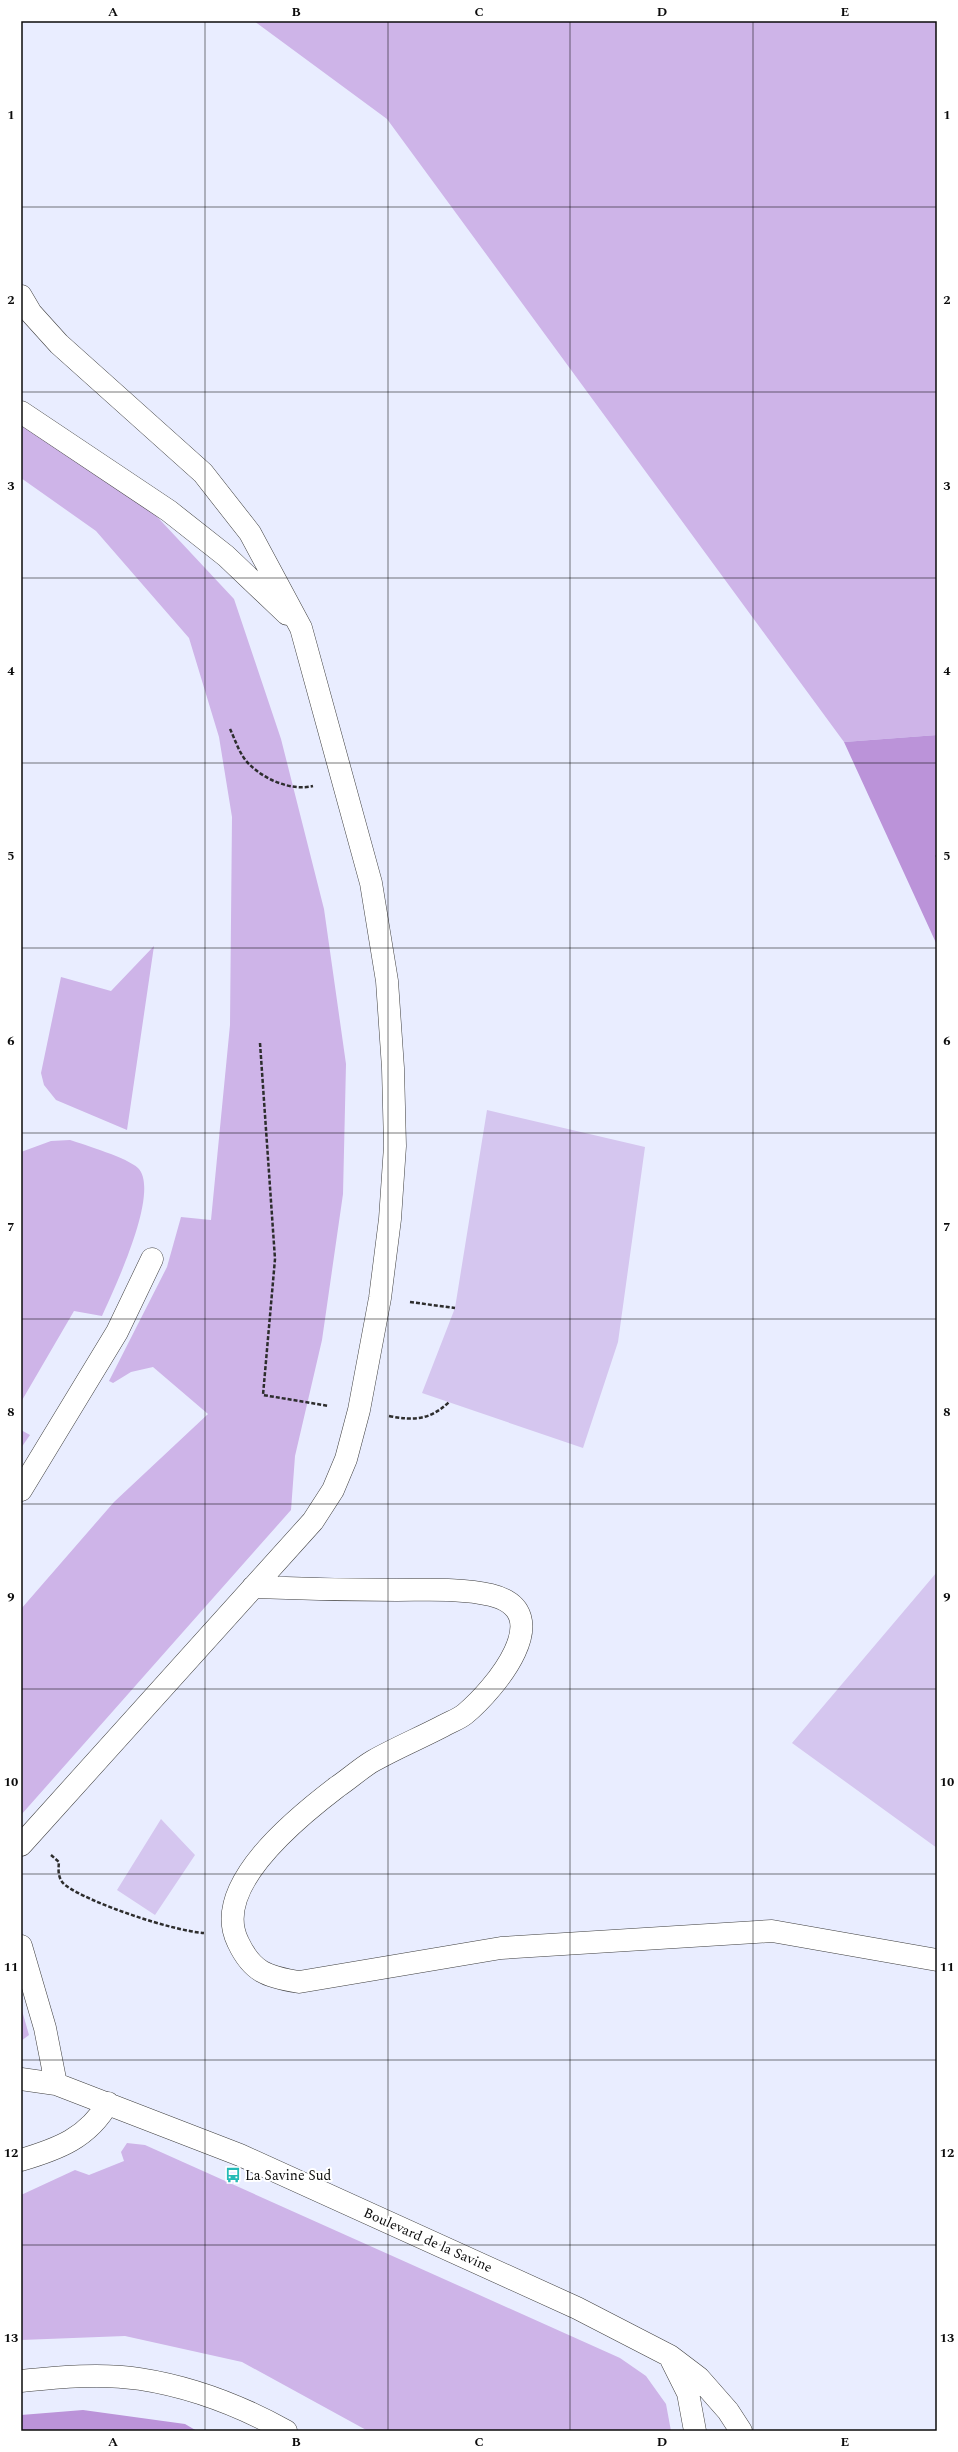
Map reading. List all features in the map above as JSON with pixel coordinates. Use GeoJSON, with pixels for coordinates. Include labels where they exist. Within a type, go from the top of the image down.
{"type":"FeatureCollection","features":[{"type":"Feature","properties":{"kind":"street"},"geometry":{"type":"LineString","coordinates":[[21,296],[31,313],[59,344],[203,473],[250,533],[301,628],[371,883],[387,981],[393,1068],[395,1146],[390,1219],[380,1298],[359,1410],[346,1459],[333,1490],[313,1521],[26,1839]]}},
{"type":"Feature","properties":{"kind":"street"},"geometry":{"type":"LineString","coordinates":[[21,412],[169,512],[221,551],[301,628]]}},
{"type":"Feature","properties":{"kind":"street"},"geometry":{"type":"LineString","coordinates":[[21,1490],[117,1332],[152,1259]]}},
{"type":"Feature","properties":{"kind":"street"},"geometry":{"type":"LineString","coordinates":[[254,1587],[454,1590],[491,1595],[510,1601],[520,1613],[522,1630],[517,1651],[496,1681],[464,1715],[372,1761],[302,1814],[254,1865],[237,1894],[232,1915],[234,1935],[243,1953],[256,1969],[274,1978],[298,1982],[501,1948],[772,1931],[937,1960]]}},
{"type":"Feature","properties":{"kind":"street"},"geometry":{"type":"LineString","coordinates":[[21,1946],[45,2028],[56,2084]]}},
{"type":"Feature","properties":{"kind":"street"},"geometry":{"type":"LineString","coordinates":[[21,2079],[56,2084],[108,2103],[98,2120],[77,2138],[47,2153],[21,2160]]}},
{"type":"Feature","properties":{"kind":"street","name":"Boulevard de la Savine"},"geometry":{"type":"LineString","coordinates":[[108,2103],[247,2158],[577,2308],[670,2356]]}},
{"type":"Feature","properties":{"kind":"street"},"geometry":{"type":"LineString","coordinates":[[670,2356],[688,2393],[695,2431]]}},
{"type":"Feature","properties":{"kind":"street"},"geometry":{"type":"LineString","coordinates":[[670,2356],[699,2378],[728,2411],[741,2431]]}},
{"type":"Feature","properties":{"kind":"street"},"geometry":{"type":"LineString","coordinates":[[21,2381],[73,2376],[140,2379],[214,2397],[286,2431]]}},
{"type":"Feature","properties":{"kind":"path"},"geometry":{"type":"LineString","coordinates":[[230,729],[248,763],[268,779],[300,789],[343,780]]}},
{"type":"Feature","properties":{"kind":"path"},"geometry":{"type":"LineString","coordinates":[[260,1043],[274,1259],[263,1395],[406,1419],[423,1418],[438,1413],[450,1402]]}},
{"type":"Feature","properties":{"kind":"path"},"geometry":{"type":"LineString","coordinates":[[380,1298],[455,1308]]}},
{"type":"Feature","properties":{"kind":"path"},"geometry":{"type":"LineString","coordinates":[[26,1839],[59,1862],[60,1878],[64,1884],[91,1898],[146,1919],[191,1932],[234,1935]]}},
{"type":"Feature","properties":{"kind":"shaded area"},"geometry":{"type":"Polygon","coordinates":[[[254,21],[937,21],[937,735],[844,742],[387,119],[254,21]]]}},
{"type":"Feature","properties":{"kind":"shaded area"},"geometry":{"type":"Polygon","coordinates":[[[21,422],[148,507],[234,599],[281,739],[324,909],[346,1064],[343,1194],[322,1340],[295,1456],[291,1510],[21,1815],[21,1609],[114,1502],[208,1414],[153,1367],[131,1372],[113,1383],[109,1381],[167,1267],[181,1217],[211,1220],[230,1025],[232,817],[219,737],[189,638],[96,531],[21,478],[21,422]]]}},
{"type":"Feature","properties":{"kind":"shaded area"},"geometry":{"type":"Polygon","coordinates":[[[937,735],[937,945],[844,742],[937,735]]]}},
{"type":"Feature","properties":{"kind":"shaded area"},"geometry":{"type":"Polygon","coordinates":[[[154,946],[127,1130],[56,1100],[44,1085],[41,1073],[61,977],[111,991],[154,946]]]}},
{"type":"Feature","properties":{"kind":"shaded area"},"geometry":{"type":"Polygon","coordinates":[[[487,1110],[645,1147],[618,1342],[583,1448],[422,1393],[455,1308],[487,1110]]]}},
{"type":"Feature","properties":{"kind":"shaded area"},"geometry":{"type":"Polygon","coordinates":[[[70,1140],[116,1156],[133,1164],[138,1168],[144,1180],[144,1197],[140,1218],[125,1263],[102,1316],[74,1311],[21,1402],[21,1152],[51,1141],[70,1140]]]}},
{"type":"Feature","properties":{"kind":"shaded area"},"geometry":{"type":"Polygon","coordinates":[[[21,1430],[30,1435],[21,1448],[21,1430]]]}},
{"type":"Feature","properties":{"kind":"shaded area"},"geometry":{"type":"Polygon","coordinates":[[[937,1572],[937,1848],[792,1743],[937,1572]]]}},
{"type":"Feature","properties":{"kind":"shaded area"},"geometry":{"type":"Polygon","coordinates":[[[161,1819],[195,1855],[155,1915],[117,1890],[161,1819]]]}},
{"type":"Feature","properties":{"kind":"shaded area"},"geometry":{"type":"Polygon","coordinates":[[[21,2007],[29,2035],[21,2041],[21,2007]]]}},
{"type":"Feature","properties":{"kind":"shaded area"},"geometry":{"type":"Polygon","coordinates":[[[127,2143],[145,2145],[620,2358],[646,2376],[666,2404],[671,2431],[368,2431],[242,2362],[125,2336],[21,2340],[21,2195],[75,2170],[89,2175],[124,2161],[121,2152],[127,2143]]]}},
{"type":"Feature","properties":{"kind":"shaded area"},"geometry":{"type":"Polygon","coordinates":[[[83,2410],[185,2424],[197,2431],[21,2431],[21,2415],[83,2410]]]}},
{"type":"Feature","properties":{"kind":"place","name":"La Savine Sud"},"geometry":{"type":"Point","coordinates":[233,2175]}}]}
